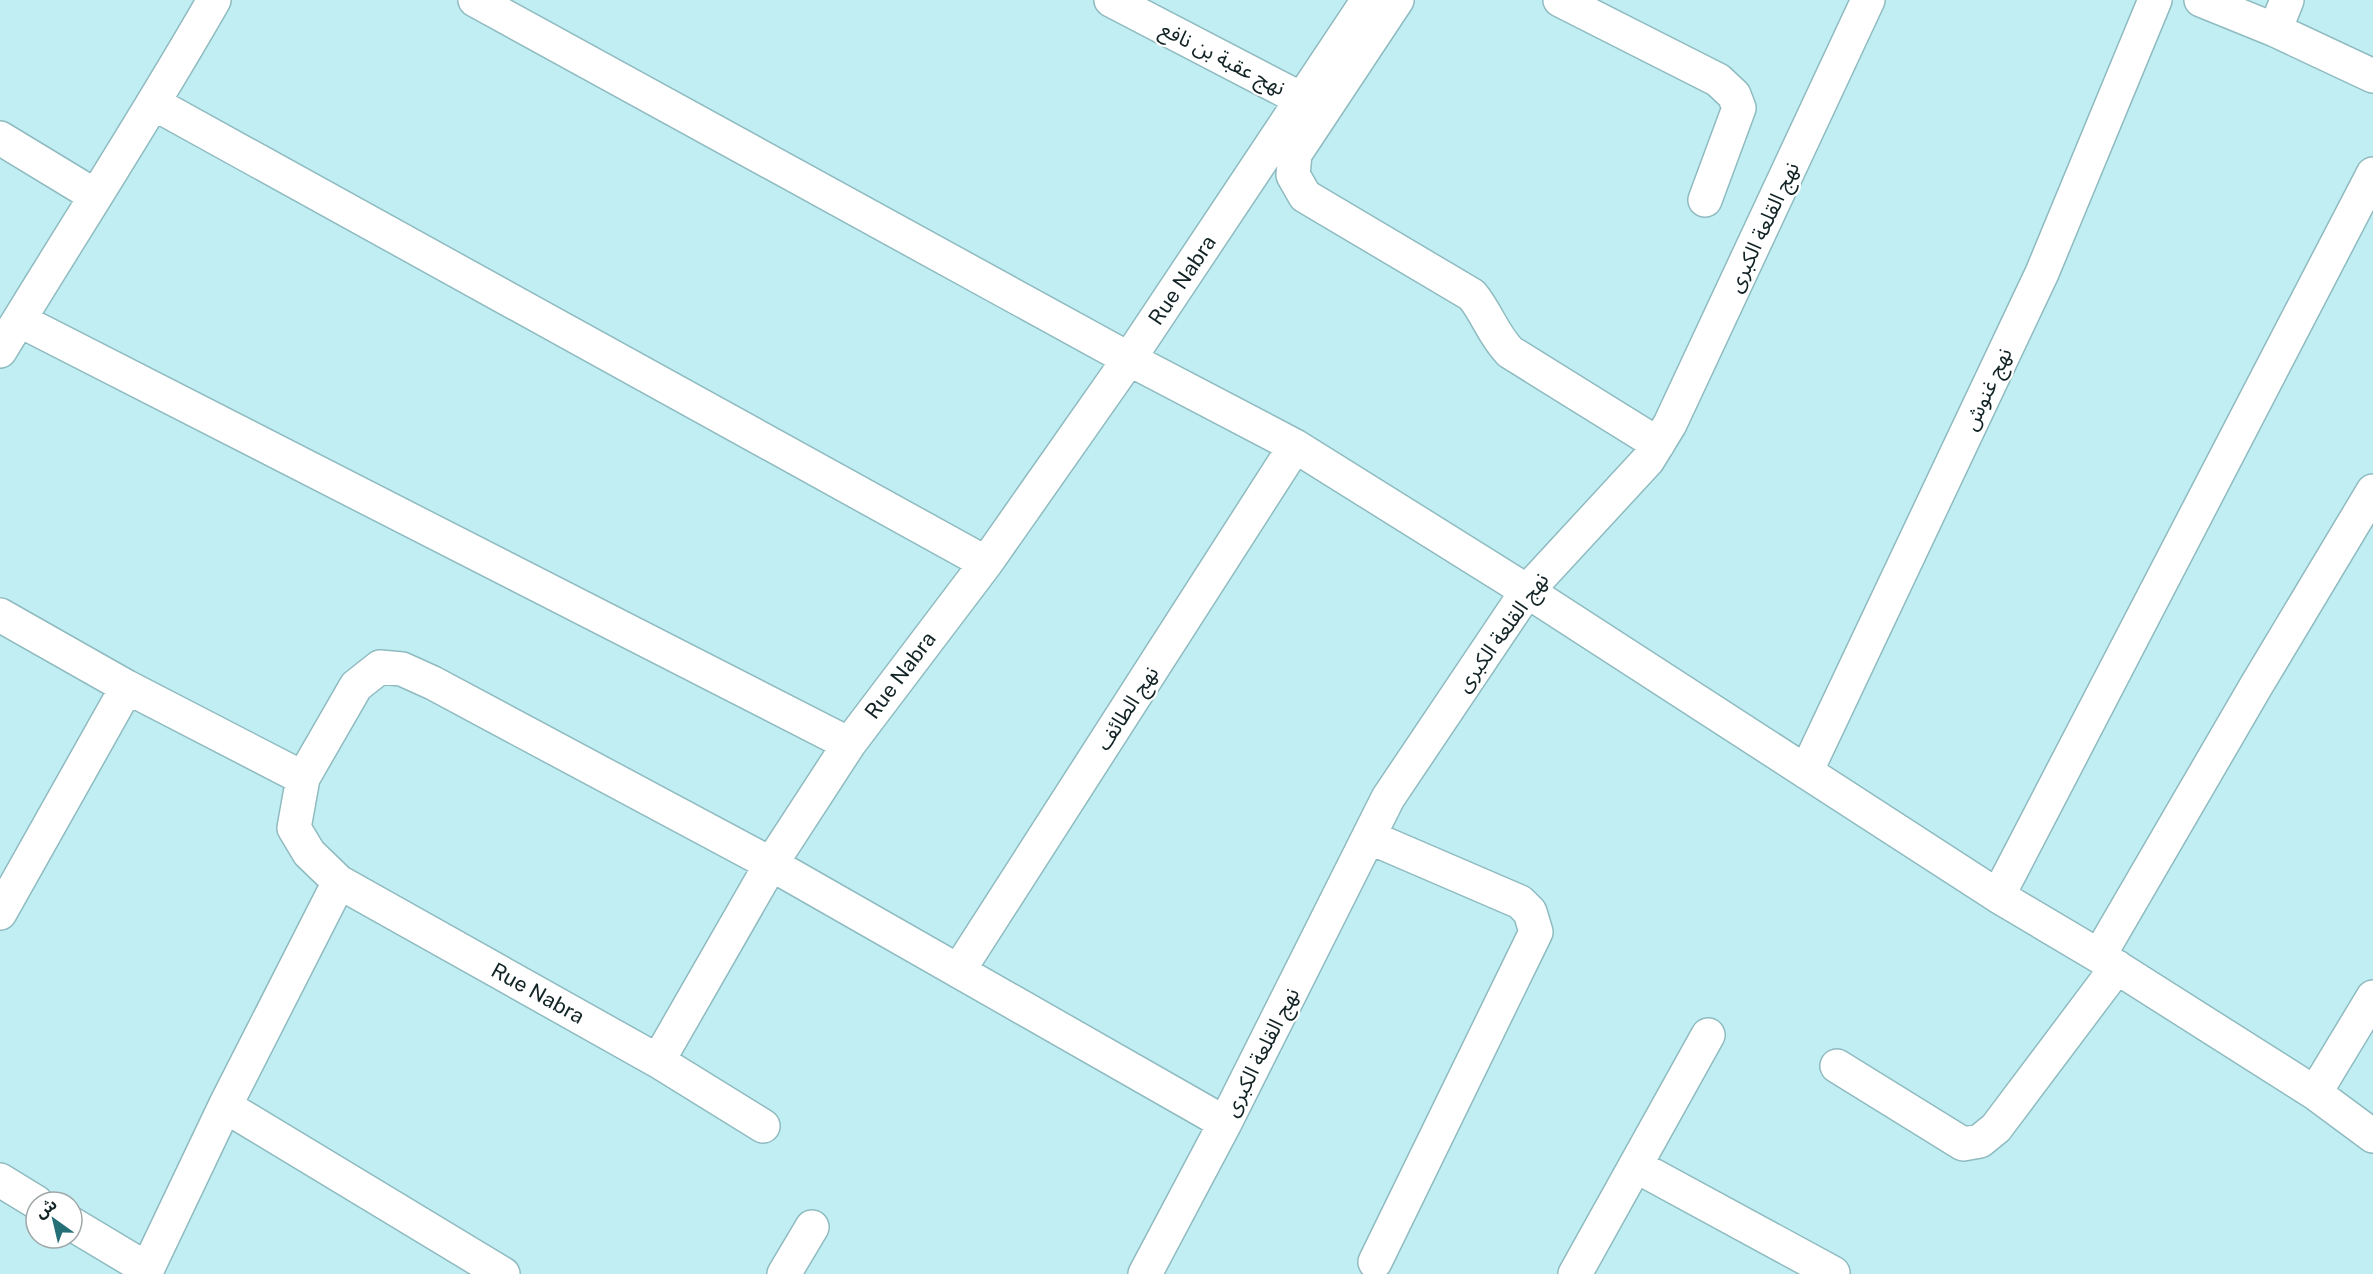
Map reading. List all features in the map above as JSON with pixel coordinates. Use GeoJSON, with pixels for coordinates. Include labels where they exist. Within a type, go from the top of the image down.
{"type":"FeatureCollection","features":[{"type":"Feature","properties":{"kind":"street"},"geometry":{"type":"LineString","coordinates":[[0,351],[94,195],[155,104],[214,0]]}},
{"type":"Feature","properties":{"kind":"street"},"geometry":{"type":"LineString","coordinates":[[475,0],[1129,359],[1295,446],[1527,591],[1998,896],[2108,962],[2315,1093],[2373,1136]]}},
{"type":"Feature","properties":{"kind":"street","name":"نهج عقبة بن نافع"},"geometry":{"type":"LineString","coordinates":[[1111,0],[1303,100]]}},
{"type":"Feature","properties":{"kind":"street","name":"Rue Nabra"},"geometry":{"type":"LineString","coordinates":[[303,778],[294,828],[309,853],[339,882],[658,1061],[771,864],[849,744],[986,562],[1129,359],[1368,0]]}},
{"type":"Feature","properties":{"kind":"street"},"geometry":{"type":"LineString","coordinates":[[1397,0],[1295,154],[1293,175],[1305,196],[1472,295],[1480,305],[1493,332],[1510,352],[1658,444]]}},
{"type":"Feature","properties":{"kind":"street"},"geometry":{"type":"LineString","coordinates":[[1560,0],[1718,80],[1734,95],[1739,108],[1705,200]]}},
{"type":"Feature","properties":{"kind":"street","name":"نهج القلعة الكبرى"},"geometry":{"type":"LineString","coordinates":[[1153,1271],[1388,798],[1527,591],[1648,460],[1658,444],[1686,393],[1868,0]]}},
{"type":"Feature","properties":{"kind":"street","name":"نهج غنوش"},"geometry":{"type":"LineString","coordinates":[[1806,772],[2042,273],[2155,0]]}},
{"type":"Feature","properties":{"kind":"street"},"geometry":{"type":"LineString","coordinates":[[2201,0],[2275,30],[2373,76]]}},
{"type":"Feature","properties":{"kind":"street"},"geometry":{"type":"LineString","coordinates":[[2275,30],[2287,0]]}},
{"type":"Feature","properties":{"kind":"street"},"geometry":{"type":"LineString","coordinates":[[155,104],[986,562]]}},
{"type":"Feature","properties":{"kind":"street"},"geometry":{"type":"LineString","coordinates":[[0,138],[94,195]]}},
{"type":"Feature","properties":{"kind":"street"},"geometry":{"type":"LineString","coordinates":[[1998,896],[2373,174]]}},
{"type":"Feature","properties":{"kind":"street"},"geometry":{"type":"LineString","coordinates":[[19,320],[849,744]]}},
{"type":"Feature","properties":{"kind":"street","name":"نهج الطائف"},"geometry":{"type":"LineString","coordinates":[[959,970],[1295,446]]}},
{"type":"Feature","properties":{"kind":"street"},"geometry":{"type":"LineString","coordinates":[[1837,1066],[1963,1144],[1980,1141],[1996,1128],[2108,962],[2256,686],[2373,491]]}},
{"type":"Feature","properties":{"kind":"street"},"geometry":{"type":"LineString","coordinates":[[0,615],[127,687],[303,778],[356,686],[380,667],[402,669],[433,683],[771,864],[1225,1123]]}},
{"type":"Feature","properties":{"kind":"street"},"geometry":{"type":"LineString","coordinates":[[0,913],[127,687]]}},
{"type":"Feature","properties":{"kind":"street"},"geometry":{"type":"LineString","coordinates":[[1369,837],[1521,902],[1530,912],[1536,932],[1375,1263]]}},
{"type":"Feature","properties":{"kind":"street"},"geometry":{"type":"LineString","coordinates":[[84,1232],[146,1271],[225,1106],[339,882]]}},
{"type":"Feature","properties":{"kind":"street"},"geometry":{"type":"LineString","coordinates":[[2315,1093],[2373,997]]}},
{"type":"Feature","properties":{"kind":"street"},"geometry":{"type":"LineString","coordinates":[[1575,1274],[1708,1035]]}},
{"type":"Feature","properties":{"kind":"street"},"geometry":{"type":"LineString","coordinates":[[658,1061],[763,1126]]}},
{"type":"Feature","properties":{"kind":"street"},"geometry":{"type":"LineString","coordinates":[[225,1106],[498,1273]]}},
{"type":"Feature","properties":{"kind":"street"},"geometry":{"type":"LineString","coordinates":[[1636,1166],[1833,1273]]}},
{"type":"Feature","properties":{"kind":"street"},"geometry":{"type":"LineString","coordinates":[[0,1180],[24,1195]]}},
{"type":"Feature","properties":{"kind":"street"},"geometry":{"type":"LineString","coordinates":[[784,1274],[812,1227]]}}]}
